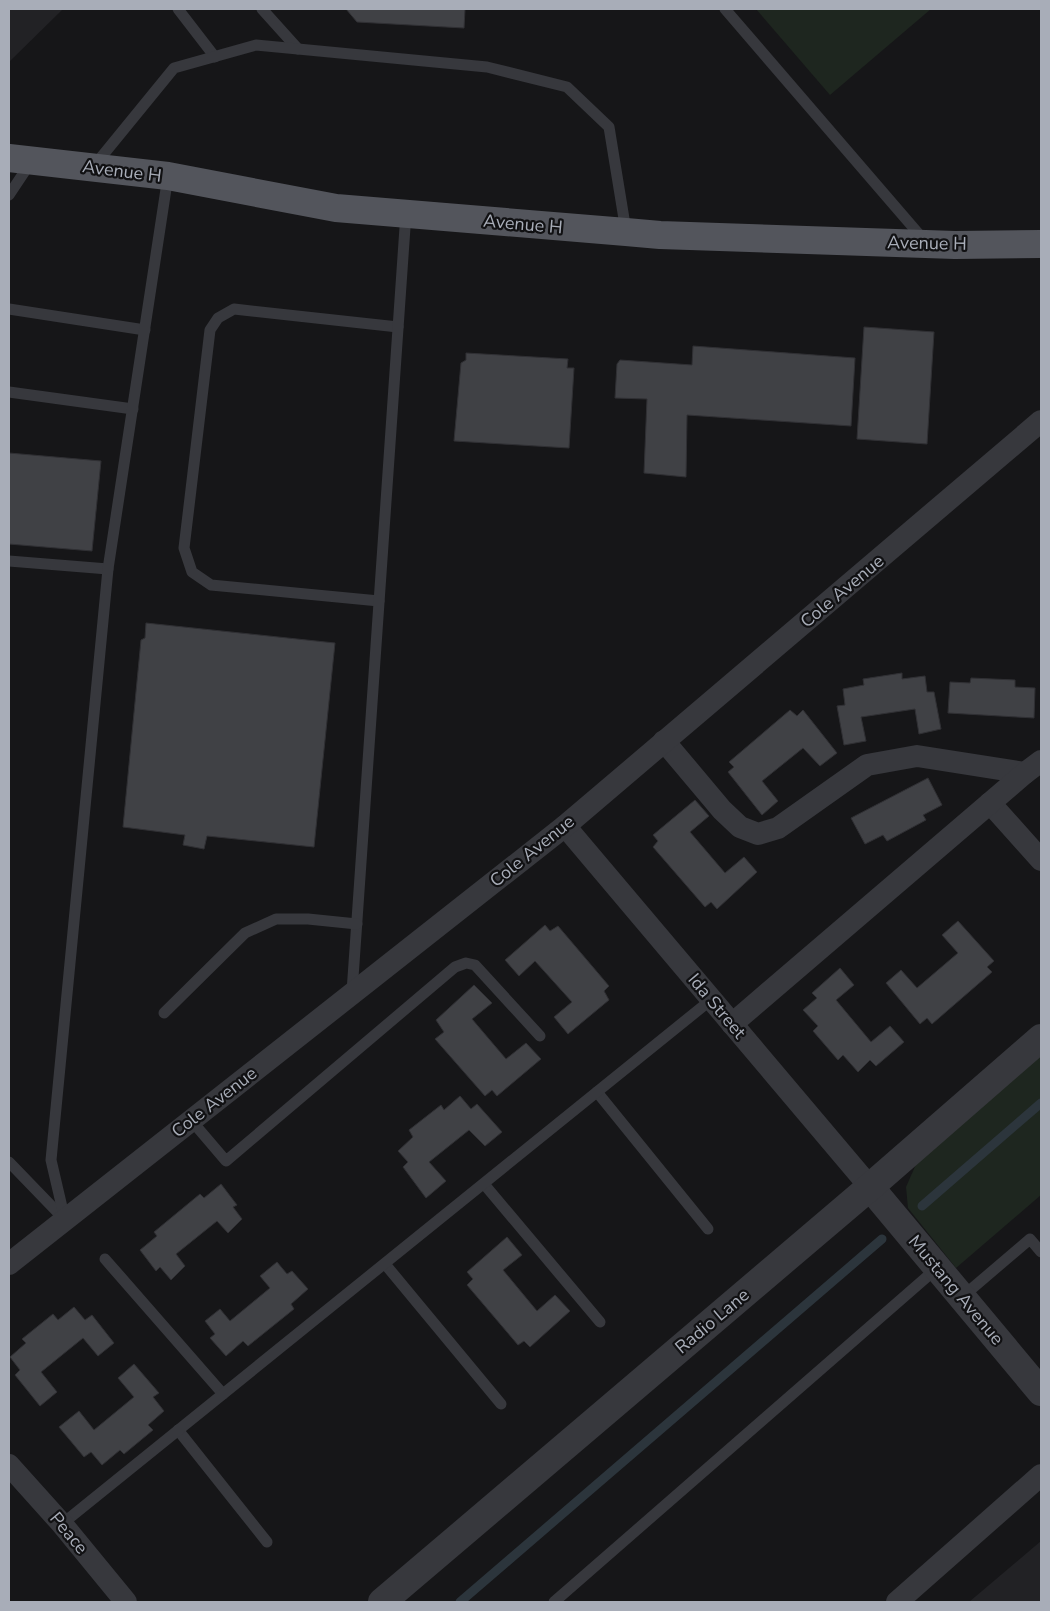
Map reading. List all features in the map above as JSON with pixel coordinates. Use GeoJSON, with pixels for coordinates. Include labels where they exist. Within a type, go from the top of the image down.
{"type":"FeatureCollection","features":[{"type":"Feature","properties":{"kind":"main road","name":"Avenue H"},"geometry":{"type":"LineString","coordinates":[[20,159],[168,176],[336,208],[406,214],[660,235],[927,244],[1041,244]]}},
{"type":"Feature","properties":{"kind":"street","name":"Cole Avenue"},"geometry":{"type":"LineString","coordinates":[[9,1264],[565,826],[1041,421]]}},
{"type":"Feature","properties":{"kind":"street"},"geometry":{"type":"LineString","coordinates":[[664,742],[722,810],[740,827],[758,834],[778,828],[867,765],[917,756],[1033,767]]}},
{"type":"Feature","properties":{"kind":"street"},"geometry":{"type":"LineString","coordinates":[[732,1024],[1033,767]]}},
{"type":"Feature","properties":{"kind":"street"},"geometry":{"type":"LineString","coordinates":[[990,803],[1041,860]]}},
{"type":"Feature","properties":{"kind":"street","name":"Ida Street"},"geometry":{"type":"LineString","coordinates":[[565,826],[870,1187]]}},
{"type":"Feature","properties":{"kind":"street","name":"Radio Lane"},"geometry":{"type":"LineString","coordinates":[[382,1602],[870,1187],[1041,1038]]}},
{"type":"Feature","properties":{"kind":"street","name":"Mustang Avenue"},"geometry":{"type":"LineString","coordinates":[[870,1187],[1034,1379]]}},
{"type":"Feature","properties":{"kind":"street","name":"Peace"},"geometry":{"type":"LineString","coordinates":[[9,1465],[62,1524],[126,1602]]}},
{"type":"Feature","properties":{"kind":"street"},"geometry":{"type":"LineString","coordinates":[[897,1602],[1041,1475]]}},
{"type":"Feature","properties":{"kind":"lane"},"geometry":{"type":"LineString","coordinates":[[178,9],[215,57]]}},
{"type":"Feature","properties":{"kind":"lane"},"geometry":{"type":"LineString","coordinates":[[262,9],[298,49]]}},
{"type":"Feature","properties":{"kind":"lane"},"geometry":{"type":"LineString","coordinates":[[725,9],[927,244]]}},
{"type":"Feature","properties":{"kind":"lane"},"geometry":{"type":"LineString","coordinates":[[93,168],[174,68],[256,45],[487,67],[567,88],[608,128],[626,232]]}},
{"type":"Feature","properties":{"kind":"lane"},"geometry":{"type":"LineString","coordinates":[[9,195],[20,159]]}},
{"type":"Feature","properties":{"kind":"lane"},"geometry":{"type":"LineString","coordinates":[[65,1220],[51,1160],[108,569],[168,176]]}},
{"type":"Feature","properties":{"kind":"lane"},"geometry":{"type":"LineString","coordinates":[[352,994],[406,214]]}},
{"type":"Feature","properties":{"kind":"lane"},"geometry":{"type":"LineString","coordinates":[[379,601],[211,585],[192,572],[184,548],[210,330],[218,318],[234,309],[398,327]]}},
{"type":"Feature","properties":{"kind":"lane"},"geometry":{"type":"LineString","coordinates":[[9,310],[145,330]]}},
{"type":"Feature","properties":{"kind":"lane"},"geometry":{"type":"LineString","coordinates":[[9,392],[133,409]]}},
{"type":"Feature","properties":{"kind":"lane"},"geometry":{"type":"LineString","coordinates":[[9,561],[108,569]]}},
{"type":"Feature","properties":{"kind":"lane"},"geometry":{"type":"LineString","coordinates":[[164,1013],[245,933],[276,920],[308,919],[357,924]]}},
{"type":"Feature","properties":{"kind":"lane"},"geometry":{"type":"LineString","coordinates":[[191,1120],[226,1161],[456,967],[466,962],[475,965],[540,1036]]}},
{"type":"Feature","properties":{"kind":"lane"},"geometry":{"type":"LineString","coordinates":[[62,1524],[712,999]]}},
{"type":"Feature","properties":{"kind":"lane"},"geometry":{"type":"LineString","coordinates":[[597,1092],[708,1229]]}},
{"type":"Feature","properties":{"kind":"lane"},"geometry":{"type":"LineString","coordinates":[[9,1162],[65,1220]]}},
{"type":"Feature","properties":{"kind":"lane"},"geometry":{"type":"LineString","coordinates":[[484,1184],[600,1322]]}},
{"type":"Feature","properties":{"kind":"lane"},"geometry":{"type":"LineString","coordinates":[[962,1297],[1030,1239],[1041,1252]]}},
{"type":"Feature","properties":{"kind":"lane"},"geometry":{"type":"LineString","coordinates":[[105,1259],[223,1394]]}},
{"type":"Feature","properties":{"kind":"lane"},"geometry":{"type":"LineString","coordinates":[[384,1264],[502,1404]]}},
{"type":"Feature","properties":{"kind":"lane"},"geometry":{"type":"LineString","coordinates":[[554,1602],[938,1268]]}},
{"type":"Feature","properties":{"kind":"lane"},"geometry":{"type":"LineString","coordinates":[[178,1430],[267,1542]]}},
{"type":"Feature","properties":{"kind":"shaded area"},"geometry":{"type":"Polygon","coordinates":[[[9,9],[63,9],[9,62],[9,9]]]}},
{"type":"Feature","properties":{"kind":"shaded area"},"geometry":{"type":"Polygon","coordinates":[[[756,9],[931,9],[830,95],[756,9]]]}},
{"type":"Feature","properties":{"kind":"shaded area"},"geometry":{"type":"Polygon","coordinates":[[[1041,1055],[1041,1195],[956,1268],[908,1208],[906,1187],[917,1162],[1041,1055]]]}},
{"type":"Feature","properties":{"kind":"shaded area"},"geometry":{"type":"Polygon","coordinates":[[[1041,1541],[1041,1602],[969,1602],[1041,1541]]]}},
{"type":"Feature","properties":{"kind":"building"},"geometry":{"type":"Polygon","coordinates":[[[346,9],[465,9],[464,28],[357,22],[346,9]]]}},
{"type":"Feature","properties":{"kind":"building"},"geometry":{"type":"Polygon","coordinates":[[[864,327],[934,332],[927,444],[857,439],[864,327]]]}},
{"type":"Feature","properties":{"kind":"building"},"geometry":{"type":"Polygon","coordinates":[[[693,346],[855,358],[851,426],[687,415],[686,477],[644,473],[647,399],[615,398],[617,364],[620,360],[692,365],[693,346]]]}},
{"type":"Feature","properties":{"kind":"building"},"geometry":{"type":"Polygon","coordinates":[[[466,353],[568,359],[567,368],[574,368],[569,448],[454,441],[461,363],[466,360],[466,353]]]}},
{"type":"Feature","properties":{"kind":"building"},"geometry":{"type":"Polygon","coordinates":[[[9,453],[101,461],[92,551],[9,544],[9,453]]]}},
{"type":"Feature","properties":{"kind":"building"},"geometry":{"type":"Polygon","coordinates":[[[146,623],[335,643],[314,847],[207,836],[204,849],[183,845],[185,835],[123,827],[141,640],[145,638],[146,623]]]}},
{"type":"Feature","properties":{"kind":"building"},"geometry":{"type":"Polygon","coordinates":[[[902,673],[902,679],[925,676],[927,692],[934,692],[941,729],[919,734],[915,709],[861,717],[866,741],[844,745],[837,706],[845,705],[843,689],[864,685],[863,679],[902,673]]]}},
{"type":"Feature","properties":{"kind":"building"},"geometry":{"type":"Polygon","coordinates":[[[971,678],[1015,680],[1015,687],[1035,688],[1034,718],[948,713],[950,682],[970,683],[971,678]]]}},
{"type":"Feature","properties":{"kind":"building"},"geometry":{"type":"Polygon","coordinates":[[[790,710],[797,716],[803,710],[837,753],[820,766],[803,748],[762,781],[778,801],[762,815],[728,772],[734,767],[729,762],[790,710]]]}},
{"type":"Feature","properties":{"kind":"building"},"geometry":{"type":"Polygon","coordinates":[[[928,778],[942,805],[923,815],[926,820],[887,841],[883,835],[865,844],[851,818],[928,778]]]}},
{"type":"Feature","properties":{"kind":"building"},"geometry":{"type":"Polygon","coordinates":[[[695,800],[709,816],[690,832],[725,873],[744,857],[757,872],[717,909],[711,902],[705,907],[653,847],[658,841],[653,835],[695,800]]]}},
{"type":"Feature","properties":{"kind":"building"},"geometry":{"type":"Polygon","coordinates":[[[958,921],[994,961],[987,967],[992,972],[932,1024],[927,1018],[920,1024],[886,983],[901,970],[917,988],[958,953],[942,935],[958,921]]]}},
{"type":"Feature","properties":{"kind":"building"},"geometry":{"type":"Polygon","coordinates":[[[545,925],[550,931],[558,926],[609,986],[604,991],[609,1000],[568,1034],[554,1017],[572,1002],[535,961],[519,976],[505,960],[545,925]]]}},
{"type":"Feature","properties":{"kind":"building"},"geometry":{"type":"Polygon","coordinates":[[[840,968],[854,985],[836,1000],[871,1042],[890,1026],[904,1042],[876,1066],[870,1060],[858,1072],[843,1055],[838,1060],[813,1031],[818,1026],[803,1010],[817,998],[812,993],[840,968]]]}},
{"type":"Feature","properties":{"kind":"building"},"geometry":{"type":"Polygon","coordinates":[[[474,985],[492,1003],[472,1019],[506,1059],[526,1043],[541,1059],[497,1096],[492,1090],[485,1096],[435,1039],[444,1032],[436,1020],[474,985]]]}},
{"type":"Feature","properties":{"kind":"building"},"geometry":{"type":"Polygon","coordinates":[[[460,1096],[471,1109],[477,1104],[502,1132],[485,1146],[469,1130],[429,1162],[446,1181],[426,1198],[403,1167],[408,1162],[398,1151],[413,1137],[409,1130],[441,1105],[444,1110],[460,1096]]]}},
{"type":"Feature","properties":{"kind":"building"},"geometry":{"type":"Polygon","coordinates":[[[221,1184],[237,1205],[233,1207],[242,1219],[228,1233],[217,1221],[176,1254],[185,1266],[171,1280],[160,1267],[156,1271],[140,1250],[157,1236],[154,1232],[200,1194],[204,1198],[221,1184]]]}},
{"type":"Feature","properties":{"kind":"building"},"geometry":{"type":"Polygon","coordinates":[[[507,1237],[522,1255],[503,1270],[537,1311],[555,1295],[570,1311],[530,1347],[524,1341],[518,1345],[467,1285],[473,1279],[467,1272],[507,1237]]]}},
{"type":"Feature","properties":{"kind":"building"},"geometry":{"type":"Polygon","coordinates":[[[277,1262],[287,1274],[292,1271],[308,1289],[291,1304],[294,1309],[248,1346],[243,1341],[226,1356],[210,1338],[215,1334],[205,1321],[220,1309],[230,1321],[270,1288],[260,1276],[277,1262]]]}},
{"type":"Feature","properties":{"kind":"building"},"geometry":{"type":"Polygon","coordinates":[[[74,1307],[85,1320],[92,1315],[114,1343],[98,1356],[83,1338],[41,1372],[57,1392],[40,1406],[15,1375],[20,1370],[10,1357],[26,1343],[22,1339],[53,1314],[58,1320],[74,1307]]]}},
{"type":"Feature","properties":{"kind":"building"},"geometry":{"type":"Polygon","coordinates":[[[134,1364],[159,1393],[153,1397],[164,1411],[148,1425],[153,1430],[124,1454],[120,1450],[102,1465],[91,1452],[84,1457],[59,1427],[79,1411],[94,1430],[134,1397],[118,1378],[134,1364]]]}},
{"type":"Feature","properties":{"kind":"waterway"},"geometry":{"type":"LineString","coordinates":[[922,1206],[1041,1103]]}},
{"type":"Feature","properties":{"kind":"waterway"},"geometry":{"type":"LineString","coordinates":[[460,1602],[882,1239]]}}]}
